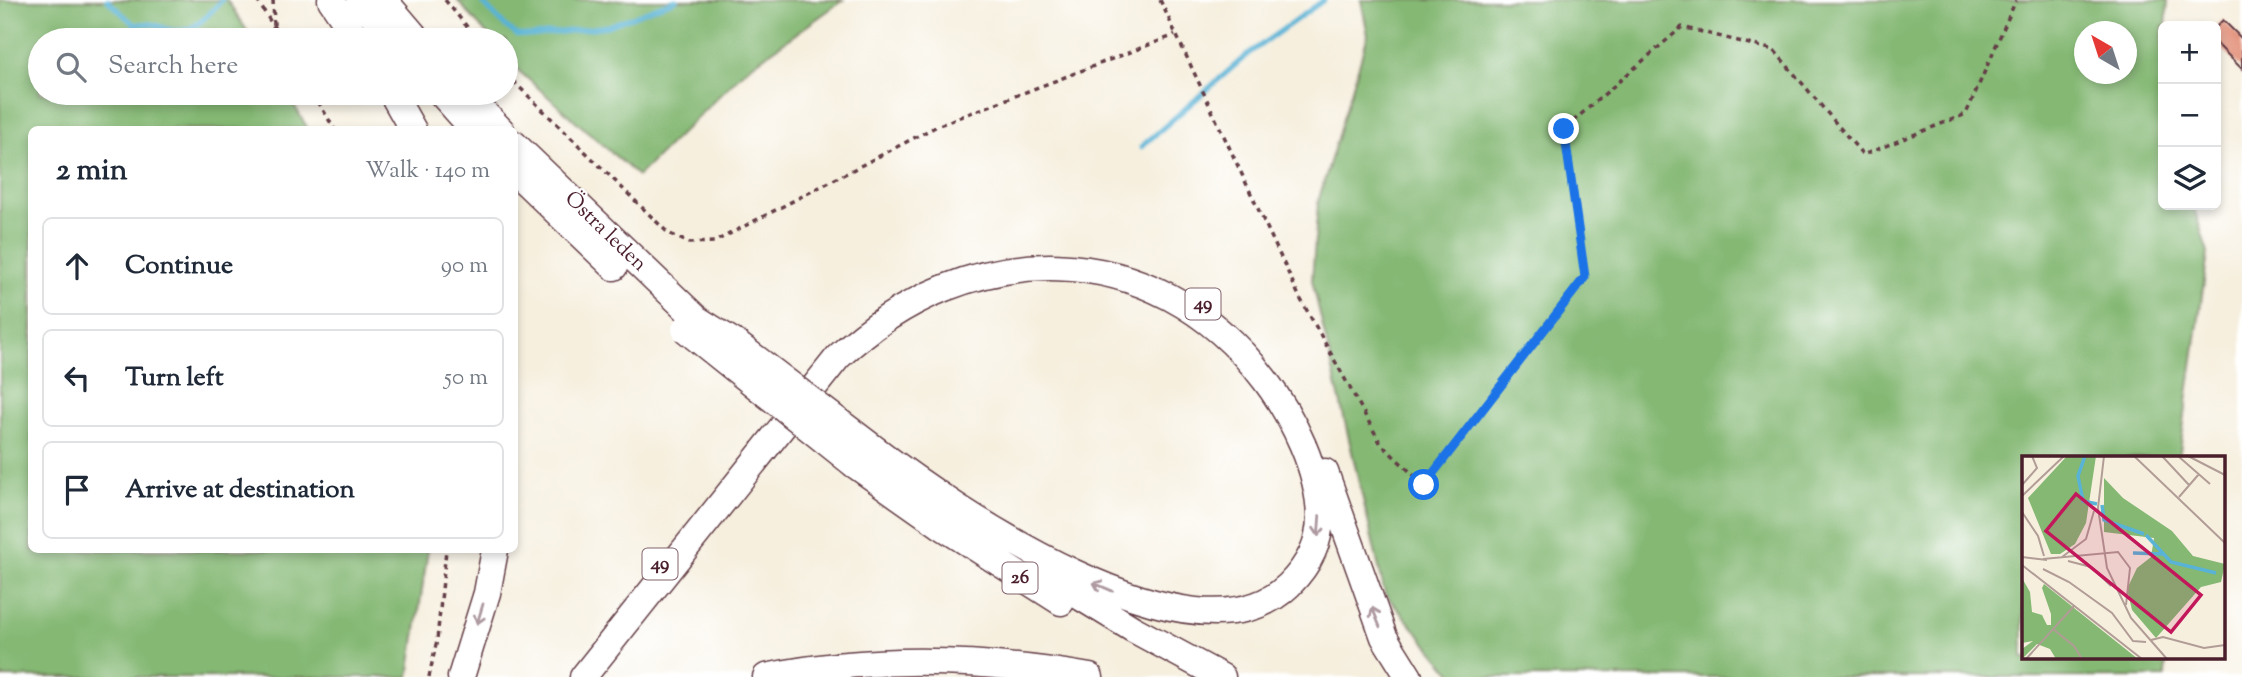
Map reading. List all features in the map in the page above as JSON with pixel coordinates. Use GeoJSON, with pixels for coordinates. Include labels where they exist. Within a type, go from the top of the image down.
{"type":"FeatureCollection","features":[{"type":"Feature","properties":{"kind":"highway"},"geometry":{"type":"LineString","coordinates":[[331,0],[350,28]]}},
{"type":"Feature","properties":{"kind":"highway"},"geometry":{"type":"LineString","coordinates":[[360,0],[384,28]]}},
{"type":"Feature","properties":{"kind":"highway"},"geometry":{"type":"LineString","coordinates":[[384,0],[408,28]]}},
{"type":"Feature","properties":{"kind":"highway"},"geometry":{"type":"LineString","coordinates":[[399,105],[411,126]]}},
{"type":"Feature","properties":{"kind":"highway"},"geometry":{"type":"LineString","coordinates":[[452,105],[470,126]]}},
{"type":"Feature","properties":{"kind":"highway"},"geometry":{"type":"LineString","coordinates":[[477,105],[496,126]]}},
{"type":"Feature","properties":{"kind":"highway","name":"Östra leden"},"geometry":{"type":"LineString","coordinates":[[518,148],[691,324]]}},
{"type":"Feature","properties":{"kind":"highway","name":"26"},"geometry":{"type":"LineString","coordinates":[[518,175],[621,274],[864,455],[1022,579],[1194,677]]}},
{"type":"Feature","properties":{"kind":"highway","name":"49"},"geometry":{"type":"LineString","coordinates":[[568,677],[814,367],[852,328],[889,301],[928,280],[970,264],[1023,255],[1065,255],[1105,261],[1184,292],[1216,312],[1268,362],[1289,392],[1304,421],[1384,638],[1409,677]]}},
{"type":"Feature","properties":{"kind":"highway","name":"49"},"geometry":{"type":"LineString","coordinates":[[583,677],[838,357],[863,334],[918,298],[947,284],[1003,270],[1064,267],[1138,283],[1200,315],[1232,341],[1273,391],[1308,460],[1318,506],[1318,540],[1307,564],[1295,579],[1280,594],[1261,605],[1238,612],[1212,615],[1167,611],[1078,575],[1021,546],[864,455]]}},
{"type":"Feature","properties":{"kind":"highway","name":"26"},"geometry":{"type":"LineString","coordinates":[[864,455],[980,536],[1133,629],[1222,677]]}},
{"type":"Feature","properties":{"kind":"highway"},"geometry":{"type":"LineString","coordinates":[[461,677],[487,593],[494,553]]}},
{"type":"Feature","properties":{"kind":"highway"},"geometry":{"type":"LineString","coordinates":[[766,677],[799,670],[939,662],[1009,665],[1090,677]]}},
{"type":"Feature","properties":{"kind":"path"},"geometry":{"type":"LineString","coordinates":[[257,0],[274,28]]}},
{"type":"Feature","properties":{"kind":"path"},"geometry":{"type":"LineString","coordinates":[[273,0],[274,28]]}},
{"type":"Feature","properties":{"kind":"path"},"geometry":{"type":"LineString","coordinates":[[446,0],[468,28]]}},
{"type":"Feature","properties":{"kind":"path"},"geometry":{"type":"LineString","coordinates":[[1160,0],[1300,298],[1381,444],[1424,485],[1585,277],[1564,129],[1682,27],[1774,50],[1863,155],[1966,114],[2016,0]]}},
{"type":"Feature","properties":{"kind":"path"},"geometry":{"type":"LineString","coordinates":[[518,86],[668,233],[689,243],[713,242],[939,125],[1175,34]]}},
{"type":"Feature","properties":{"kind":"path"},"geometry":{"type":"LineString","coordinates":[[320,105],[333,126]]}},
{"type":"Feature","properties":{"kind":"path"},"geometry":{"type":"LineString","coordinates":[[429,677],[437,640],[446,553]]}},
{"type":"Feature","properties":{"kind":"green space"},"geometry":{"type":"Polygon","coordinates":[[[0,0],[227,0],[245,28],[28,28],[28,105],[294,105],[306,126],[28,126],[28,553],[428,553],[409,677],[0,677],[0,0]]]}},
{"type":"Feature","properties":{"kind":"green space"},"geometry":{"type":"Polygon","coordinates":[[[457,0],[843,0],[745,70],[638,176],[518,70],[518,28],[482,28],[457,0]]]}},
{"type":"Feature","properties":{"kind":"green space"},"geometry":{"type":"Polygon","coordinates":[[[1361,0],[2168,0],[2166,21],[2158,21],[2158,210],[2195,210],[2208,253],[2179,456],[2022,456],[2022,660],[2166,660],[2165,677],[1455,677],[1385,594],[1312,280],[1318,202],[1368,35],[1361,0]]]}},
{"type":"Feature","properties":{"kind":"building"},"geometry":{"type":"Polygon","coordinates":[[[2223,20],[2242,39],[2242,69],[2221,48],[2223,20]]]}},
{"type":"Feature","properties":{"kind":"waterway"},"geometry":{"type":"LineString","coordinates":[[107,0],[135,25],[152,24],[164,28]]}},
{"type":"Feature","properties":{"kind":"waterway"},"geometry":{"type":"LineString","coordinates":[[189,28],[199,23],[222,0]]}},
{"type":"Feature","properties":{"kind":"waterway"},"geometry":{"type":"LineString","coordinates":[[480,0],[508,28]]}},
{"type":"Feature","properties":{"kind":"waterway"},"geometry":{"type":"LineString","coordinates":[[518,35],[531,36],[608,26],[676,0]]}},
{"type":"Feature","properties":{"kind":"waterway"},"geometry":{"type":"LineString","coordinates":[[1141,147],[1248,54],[1324,0]]}},
{"type":"Feature","properties":{"kind":"route"},"geometry":{"type":"LineString","coordinates":[[1424,485],[1585,277],[1564,129]]}}]}
